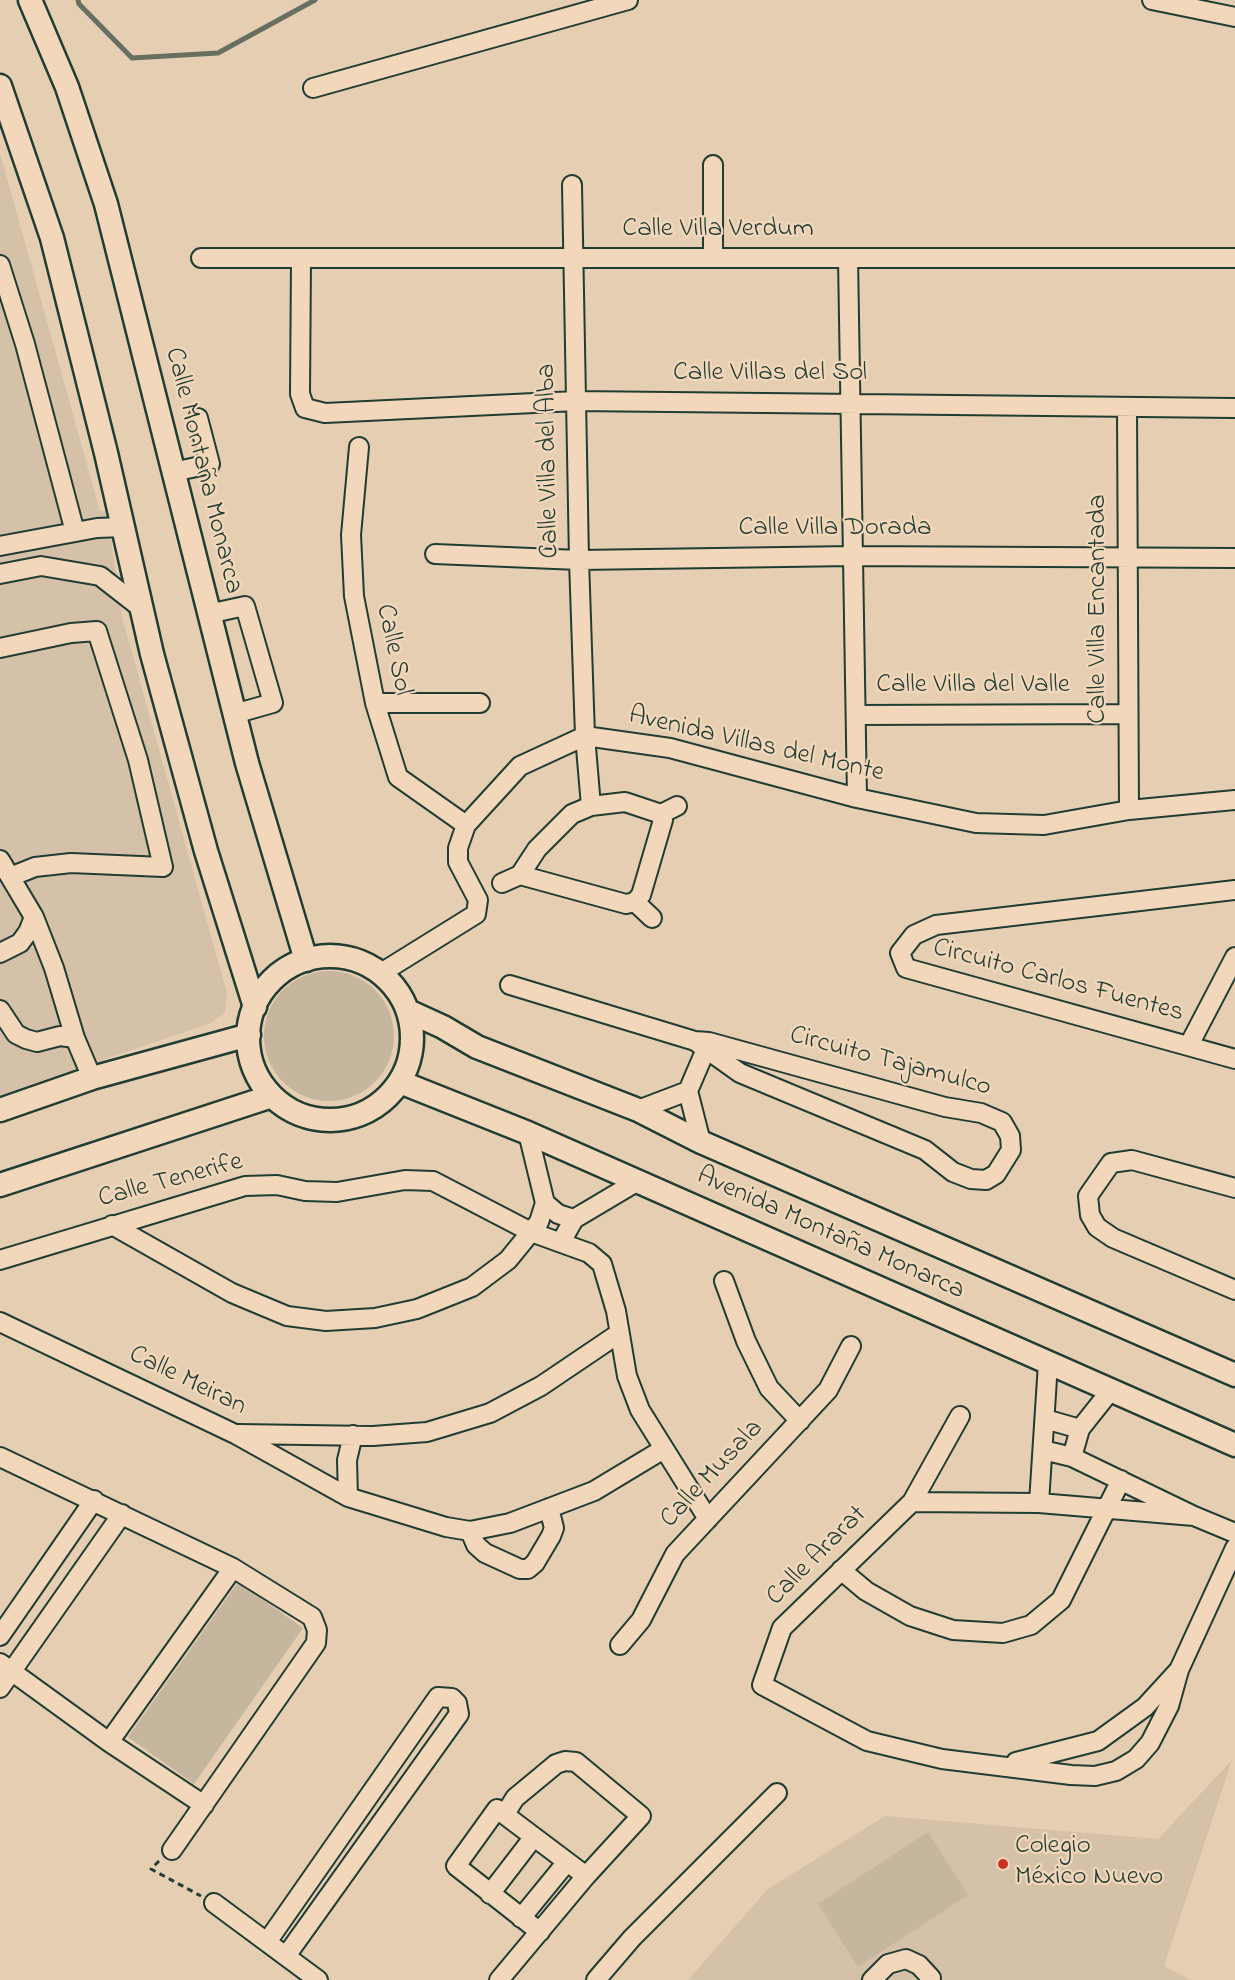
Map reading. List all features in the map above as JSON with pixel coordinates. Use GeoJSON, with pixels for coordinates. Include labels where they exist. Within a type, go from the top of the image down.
{"type":"FeatureCollection","features":[{"type":"Feature","properties":{"kind":"main road","name":"Calle Montaña Monarca"},"geometry":{"type":"LineString","coordinates":[[30,0],[67,87],[106,204],[234,714],[306,960]]}},
{"type":"Feature","properties":{"kind":"main road"},"geometry":{"type":"LineString","coordinates":[[0,86],[52,238],[141,608],[206,851],[255,1007]]}},
{"type":"Feature","properties":{"kind":"main road"},"geometry":{"type":"LineString","coordinates":[[332,956],[358,960],[381,973],[397,990],[408,1011],[412,1043],[410,1059],[400,1082],[384,1100],[363,1113],[339,1120],[314,1119],[299,1113],[272,1096],[259,1078],[251,1057],[249,1035],[255,1007],[273,981],[285,970],[306,960],[332,956]]}},
{"type":"Feature","properties":{"kind":"main road","name":"Avenida Montaña Monarca"},"geometry":{"type":"LineString","coordinates":[[408,1011],[443,1027],[477,1047],[638,1110],[701,1142],[1235,1375]]}},
{"type":"Feature","properties":{"kind":"main road"},"geometry":{"type":"LineString","coordinates":[[0,1110],[92,1078],[249,1035]]}},
{"type":"Feature","properties":{"kind":"main road","name":"Avenida Montaña Monarca"},"geometry":{"type":"LineString","coordinates":[[400,1082],[528,1133],[1235,1445]]}},
{"type":"Feature","properties":{"kind":"main road"},"geometry":{"type":"LineString","coordinates":[[0,1185],[272,1096]]}},
{"type":"Feature","properties":{"kind":"street"},"geometry":{"type":"LineString","coordinates":[[313,88],[628,0]]}},
{"type":"Feature","properties":{"kind":"street"},"geometry":{"type":"LineString","coordinates":[[1152,0],[1235,17]]}},
{"type":"Feature","properties":{"kind":"street"},"geometry":{"type":"LineString","coordinates":[[713,165],[713,258]]}},
{"type":"Feature","properties":{"kind":"street","name":"Calle Villa del Alba"},"geometry":{"type":"LineString","coordinates":[[572,185],[579,560],[585,736],[591,806]]}},
{"type":"Feature","properties":{"kind":"street","name":"Calle Villa Verdum"},"geometry":{"type":"LineString","coordinates":[[201,258],[1235,258]]}},
{"type":"Feature","properties":{"kind":"street"},"geometry":{"type":"LineString","coordinates":[[848,258],[857,798]]}},
{"type":"Feature","properties":{"kind":"street","name":"Calle Villas del Sol"},"geometry":{"type":"LineString","coordinates":[[302,259],[300,394],[305,408],[325,413],[576,401],[851,402],[1235,408]]}},
{"type":"Feature","properties":{"kind":"street"},"geometry":{"type":"LineString","coordinates":[[0,265],[25,344],[75,532]]}},
{"type":"Feature","properties":{"kind":"street","name":"Calle Villa Encantada"},"geometry":{"type":"LineString","coordinates":[[1127,408],[1126,714],[1129,810]]}},
{"type":"Feature","properties":{"kind":"street"},"geometry":{"type":"LineString","coordinates":[[173,472],[210,464],[198,418]]}},
{"type":"Feature","properties":{"kind":"street","name":"Calle Sol"},"geometry":{"type":"LineString","coordinates":[[359,447],[351,535],[354,596],[375,703],[398,777],[466,825]]}},
{"type":"Feature","properties":{"kind":"street"},"geometry":{"type":"LineString","coordinates":[[0,546],[123,526]]}},
{"type":"Feature","properties":{"kind":"street","name":"Calle Villa Dorada"},"geometry":{"type":"LineString","coordinates":[[435,554],[579,560],[853,556],[1235,558]]}},
{"type":"Feature","properties":{"kind":"street"},"geometry":{"type":"LineString","coordinates":[[0,573],[41,566],[100,576],[141,608]]}},
{"type":"Feature","properties":{"kind":"street"},"geometry":{"type":"LineString","coordinates":[[208,614],[246,606],[273,703],[234,714]]}},
{"type":"Feature","properties":{"kind":"street"},"geometry":{"type":"LineString","coordinates":[[0,648],[26,641],[97,631],[138,760],[163,867],[71,863],[34,867],[10,878]]}},
{"type":"Feature","properties":{"kind":"street"},"geometry":{"type":"LineString","coordinates":[[375,703],[480,703]]}},
{"type":"Feature","properties":{"kind":"street","name":"Calle Villa del Valle"},"geometry":{"type":"LineString","coordinates":[[856,715],[1126,714]]}},
{"type":"Feature","properties":{"kind":"street"},"geometry":{"type":"LineString","coordinates":[[381,973],[476,914],[478,900],[458,862],[458,848],[466,825],[520,766],[585,736]]}},
{"type":"Feature","properties":{"kind":"street","name":"Avenida Villas del Monte"},"geometry":{"type":"LineString","coordinates":[[585,736],[670,748],[857,798],[976,823],[1044,825],[1129,810],[1235,800]]}},
{"type":"Feature","properties":{"kind":"street"},"geometry":{"type":"LineString","coordinates":[[502,883],[520,875],[537,849],[572,814],[591,806],[625,802],[669,810],[663,820],[641,895],[635,902],[626,904],[520,875]]}},
{"type":"Feature","properties":{"kind":"street"},"geometry":{"type":"LineString","coordinates":[[0,860],[34,917],[54,968],[75,1038],[92,1078]]}},
{"type":"Feature","properties":{"kind":"street","name":"Circuito Carlos Fuentes"},"geometry":{"type":"LineString","coordinates":[[1235,890],[936,925],[914,935],[900,953],[906,968],[1235,1059]]}},
{"type":"Feature","properties":{"kind":"street"},"geometry":{"type":"LineString","coordinates":[[635,902],[652,918]]}},
{"type":"Feature","properties":{"kind":"street"},"geometry":{"type":"LineString","coordinates":[[0,953],[20,943],[28,932],[34,917]]}},
{"type":"Feature","properties":{"kind":"street"},"geometry":{"type":"LineString","coordinates":[[20,943],[54,968]]}},
{"type":"Feature","properties":{"kind":"street"},"geometry":{"type":"LineString","coordinates":[[1189,1046],[1235,957]]}},
{"type":"Feature","properties":{"kind":"street","name":"Circuito Tajamulco"},"geometry":{"type":"LineString","coordinates":[[510,985],[703,1045],[945,1107],[981,1113],[1002,1122],[1010,1136],[1011,1150],[996,1174],[986,1180],[971,1179],[953,1172],[925,1150],[740,1073],[703,1045]]}},
{"type":"Feature","properties":{"kind":"street"},"geometry":{"type":"LineString","coordinates":[[0,1011],[16,1034],[26,1039],[37,1042],[60,1036],[75,1038]]}},
{"type":"Feature","properties":{"kind":"street"},"geometry":{"type":"LineString","coordinates":[[701,1142],[688,1091],[703,1045]]}},
{"type":"Feature","properties":{"kind":"street"},"geometry":{"type":"LineString","coordinates":[[638,1110],[688,1091]]}},
{"type":"Feature","properties":{"kind":"street"},"geometry":{"type":"LineString","coordinates":[[112,1225],[232,1293],[287,1316],[326,1321],[375,1318],[417,1309],[472,1287],[508,1260],[539,1222],[545,1203],[528,1133]]}},
{"type":"Feature","properties":{"kind":"street"},"geometry":{"type":"LineString","coordinates":[[1235,1188],[1132,1160],[1111,1163],[1088,1196],[1090,1215],[1096,1227],[1113,1238],[1235,1290]]}},
{"type":"Feature","properties":{"kind":"street","name":"Calle Tenerife"},"geometry":{"type":"LineString","coordinates":[[0,1260],[245,1186],[277,1185],[305,1191],[337,1192],[405,1180],[433,1181],[531,1232],[589,1253],[602,1264],[614,1302],[618,1334],[633,1393],[662,1450],[708,1519]]}},
{"type":"Feature","properties":{"kind":"street"},"geometry":{"type":"LineString","coordinates":[[561,1242],[574,1219],[638,1181]]}},
{"type":"Feature","properties":{"kind":"street"},"geometry":{"type":"LineString","coordinates":[[545,1203],[558,1214],[574,1219]]}},
{"type":"Feature","properties":{"kind":"street"},"geometry":{"type":"LineString","coordinates":[[724,1281],[746,1341],[769,1388],[800,1421]]}},
{"type":"Feature","properties":{"kind":"street","name":"Calle Meiran"},"geometry":{"type":"LineString","coordinates":[[0,1322],[235,1434],[348,1497],[447,1527],[470,1531],[510,1523],[594,1491],[662,1450]]}},
{"type":"Feature","properties":{"kind":"street"},"geometry":{"type":"LineString","coordinates":[[235,1434],[354,1435],[427,1432],[490,1413],[541,1386],[618,1334]]}},
{"type":"Feature","properties":{"kind":"street","name":"Calle Musala"},"geometry":{"type":"LineString","coordinates":[[620,1645],[641,1620],[675,1554],[828,1390],[851,1346]]}},
{"type":"Feature","properties":{"kind":"street"},"geometry":{"type":"LineString","coordinates":[[1039,1503],[1048,1363]]}},
{"type":"Feature","properties":{"kind":"street"},"geometry":{"type":"LineString","coordinates":[[1072,1456],[1080,1429],[1111,1390]]}},
{"type":"Feature","properties":{"kind":"street","name":"Calle Ararat"},"geometry":{"type":"LineString","coordinates":[[960,1416],[912,1503],[782,1628],[762,1685],[867,1741],[942,1759],[1071,1775],[1095,1776],[1116,1771],[1136,1759],[1149,1743],[1169,1706],[1179,1670],[1235,1548]]}},
{"type":"Feature","properties":{"kind":"street"},"geometry":{"type":"LineString","coordinates":[[1045,1419],[1080,1429]]}},
{"type":"Feature","properties":{"kind":"street"},"geometry":{"type":"LineString","coordinates":[[348,1497],[346,1474],[354,1435]]}},
{"type":"Feature","properties":{"kind":"street"},"geometry":{"type":"LineString","coordinates":[[1043,1449],[1072,1456],[1194,1516],[1235,1533]]}},
{"type":"Feature","properties":{"kind":"street"},"geometry":{"type":"LineString","coordinates":[[0,1456],[233,1568],[312,1617],[317,1630],[316,1643],[172,1850]]}},
{"type":"Feature","properties":{"kind":"street"},"geometry":{"type":"LineString","coordinates":[[841,1570],[866,1591],[910,1616],[953,1630],[1003,1633],[1031,1626],[1061,1600],[1121,1480]]}},
{"type":"Feature","properties":{"kind":"street"},"geometry":{"type":"LineString","coordinates":[[0,1636],[94,1500]]}},
{"type":"Feature","properties":{"kind":"street"},"geometry":{"type":"LineString","coordinates":[[912,1503],[1039,1503],[1105,1511],[1194,1516]]}},
{"type":"Feature","properties":{"kind":"street"},"geometry":{"type":"LineString","coordinates":[[470,1531],[476,1545],[485,1553],[520,1569],[528,1569],[535,1563],[554,1528],[549,1508]]}},
{"type":"Feature","properties":{"kind":"street"},"geometry":{"type":"LineString","coordinates":[[0,1688],[6,1667],[122,1514]]}},
{"type":"Feature","properties":{"kind":"street"},"geometry":{"type":"LineString","coordinates":[[109,1742],[233,1568]]}},
{"type":"Feature","properties":{"kind":"street"},"geometry":{"type":"LineString","coordinates":[[6,1667],[109,1742],[204,1805]]}},
{"type":"Feature","properties":{"kind":"street","name":"Calle Ararat"},"geometry":{"type":"LineString","coordinates":[[1002,1765],[1098,1741],[1145,1707],[1179,1670]]}},
{"type":"Feature","properties":{"kind":"street"},"geometry":{"type":"LineString","coordinates":[[267,1942],[438,1697],[452,1698],[457,1703],[459,1714],[286,1956]]}},
{"type":"Feature","properties":{"kind":"street"},"geometry":{"type":"LineString","coordinates":[[499,1980],[586,1876],[641,1816],[576,1762],[556,1764],[515,1797],[505,1814]]}},
{"type":"Feature","properties":{"kind":"street"},"geometry":{"type":"LineString","coordinates":[[597,1980],[632,1938],[777,1793]]}},
{"type":"Feature","properties":{"kind":"street"},"geometry":{"type":"LineString","coordinates":[[540,1932],[456,1866],[497,1809],[586,1876]]}},
{"type":"Feature","properties":{"kind":"street"},"geometry":{"type":"LineString","coordinates":[[490,1894],[533,1838]]}},
{"type":"Feature","properties":{"kind":"street"},"geometry":{"type":"LineString","coordinates":[[521,1918],[566,1863]]}},
{"type":"Feature","properties":{"kind":"street"},"geometry":{"type":"LineString","coordinates":[[214,1903],[318,1980]]}},
{"type":"Feature","properties":{"kind":"street"},"geometry":{"type":"LineString","coordinates":[[872,1980],[888,1964],[906,1959],[919,1965],[931,1978],[929,1980]]}},
{"type":"Feature","properties":{"kind":"path"},"geometry":{"type":"LineString","coordinates":[[172,1850],[151,1869],[214,1903]]}},
{"type":"Feature","properties":{"kind":"shaded area"},"geometry":{"type":"Polygon","coordinates":[[[0,153],[100,511],[107,511],[122,617],[227,993],[225,1013],[211,1023],[0,1095],[0,153]]]}},
{"type":"Feature","properties":{"kind":"shaded area"},"geometry":{"type":"Polygon","coordinates":[[[329,971],[354,976],[375,990],[389,1011],[394,1036],[389,1061],[375,1082],[354,1096],[329,1101],[304,1096],[283,1082],[269,1061],[264,1036],[269,1011],[283,990],[304,976],[329,971]]]}},
{"type":"Feature","properties":{"kind":"shaded area"},"geometry":{"type":"Polygon","coordinates":[[[238,1582],[303,1628],[194,1784],[128,1737],[238,1582]]]}},
{"type":"Feature","properties":{"kind":"shaded area","name":"Colegio México Nuevo"},"geometry":{"type":"Polygon","coordinates":[[[1232,1760],[1164,1966],[1191,1980],[688,1980],[768,1889],[885,1816],[1158,1839],[1232,1760]]]}},
{"type":"Feature","properties":{"kind":"shaded area"},"geometry":{"type":"Polygon","coordinates":[[[928,1832],[968,1895],[858,1967],[818,1904],[928,1832]]]}},
{"type":"Feature","properties":{"kind":"waterway"},"geometry":{"type":"LineString","coordinates":[[78,0],[79,4],[132,58],[218,53],[315,0]]}},
{"type":"Feature","properties":{"kind":"place","name":"Colegio México Nuevo"},"geometry":{"type":"Point","coordinates":[1003,1864]}}]}
